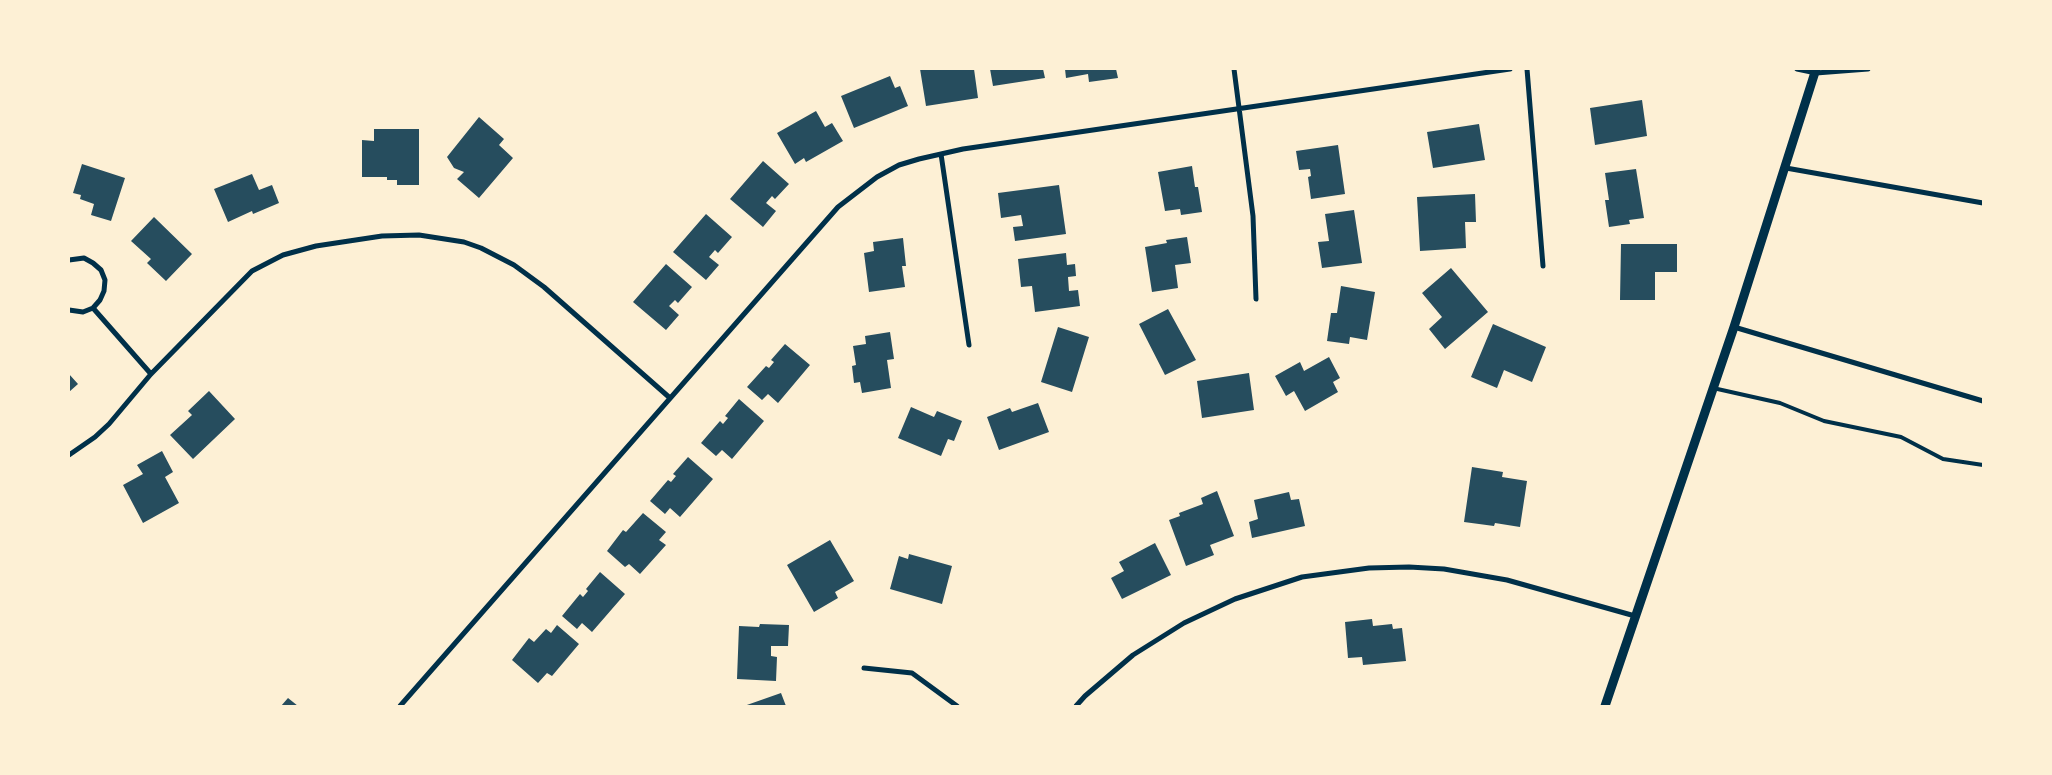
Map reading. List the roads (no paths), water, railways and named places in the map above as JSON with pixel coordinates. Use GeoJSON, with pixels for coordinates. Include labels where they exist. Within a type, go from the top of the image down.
{"type":"FeatureCollection","features":[{"type":"Feature","properties":{"kind":"street"},"geometry":{"type":"LineString","coordinates":[[1234,69],[1253,216],[1256,299]]}},
{"type":"Feature","properties":{"kind":"street"},"geometry":{"type":"LineString","coordinates":[[400,706],[838,207],[877,177],[899,165],[941,154],[1510,69]]}},
{"type":"Feature","properties":{"kind":"street"},"geometry":{"type":"LineString","coordinates":[[1528,69],[1543,266]]}},
{"type":"Feature","properties":{"kind":"street"},"geometry":{"type":"LineString","coordinates":[[1797,69],[1816,71],[1868,69]]}},
{"type":"Feature","properties":{"kind":"street"},"geometry":{"type":"LineString","coordinates":[[1605,706],[1734,327],[1816,71]]}},
{"type":"Feature","properties":{"kind":"street"},"geometry":{"type":"LineString","coordinates":[[941,154],[969,345]]}},
{"type":"Feature","properties":{"kind":"street"},"geometry":{"type":"LineString","coordinates":[[1786,168],[1983,203]]}},
{"type":"Feature","properties":{"kind":"street"},"geometry":{"type":"LineString","coordinates":[[69,456],[109,424],[151,374],[252,271],[283,255],[316,246],[375,236],[419,235],[464,242],[481,248],[514,265],[544,287],[670,398]]}},
{"type":"Feature","properties":{"kind":"street"},"geometry":{"type":"LineString","coordinates":[[69,260],[84,258],[94,262],[101,270],[105,280],[104,291],[100,300],[93,308],[83,312],[69,310]]}},
{"type":"Feature","properties":{"kind":"street"},"geometry":{"type":"LineString","coordinates":[[93,308],[151,374]]}},
{"type":"Feature","properties":{"kind":"street"},"geometry":{"type":"LineString","coordinates":[[1734,327],[1983,401]]}},
{"type":"Feature","properties":{"kind":"street"},"geometry":{"type":"LineString","coordinates":[[1076,706],[1133,655],[1184,623],[1235,599],[1302,577],[1369,568],[1409,567],[1444,569],[1507,580],[1635,616]]}},
{"type":"Feature","properties":{"kind":"street"},"geometry":{"type":"LineString","coordinates":[[864,668],[912,673],[957,706]]}},
{"type":"Feature","properties":{"kind":"lane"},"geometry":{"type":"LineString","coordinates":[[1713,388],[1780,403],[1824,421],[1901,437],[1943,460],[1983,465]]}}]}
